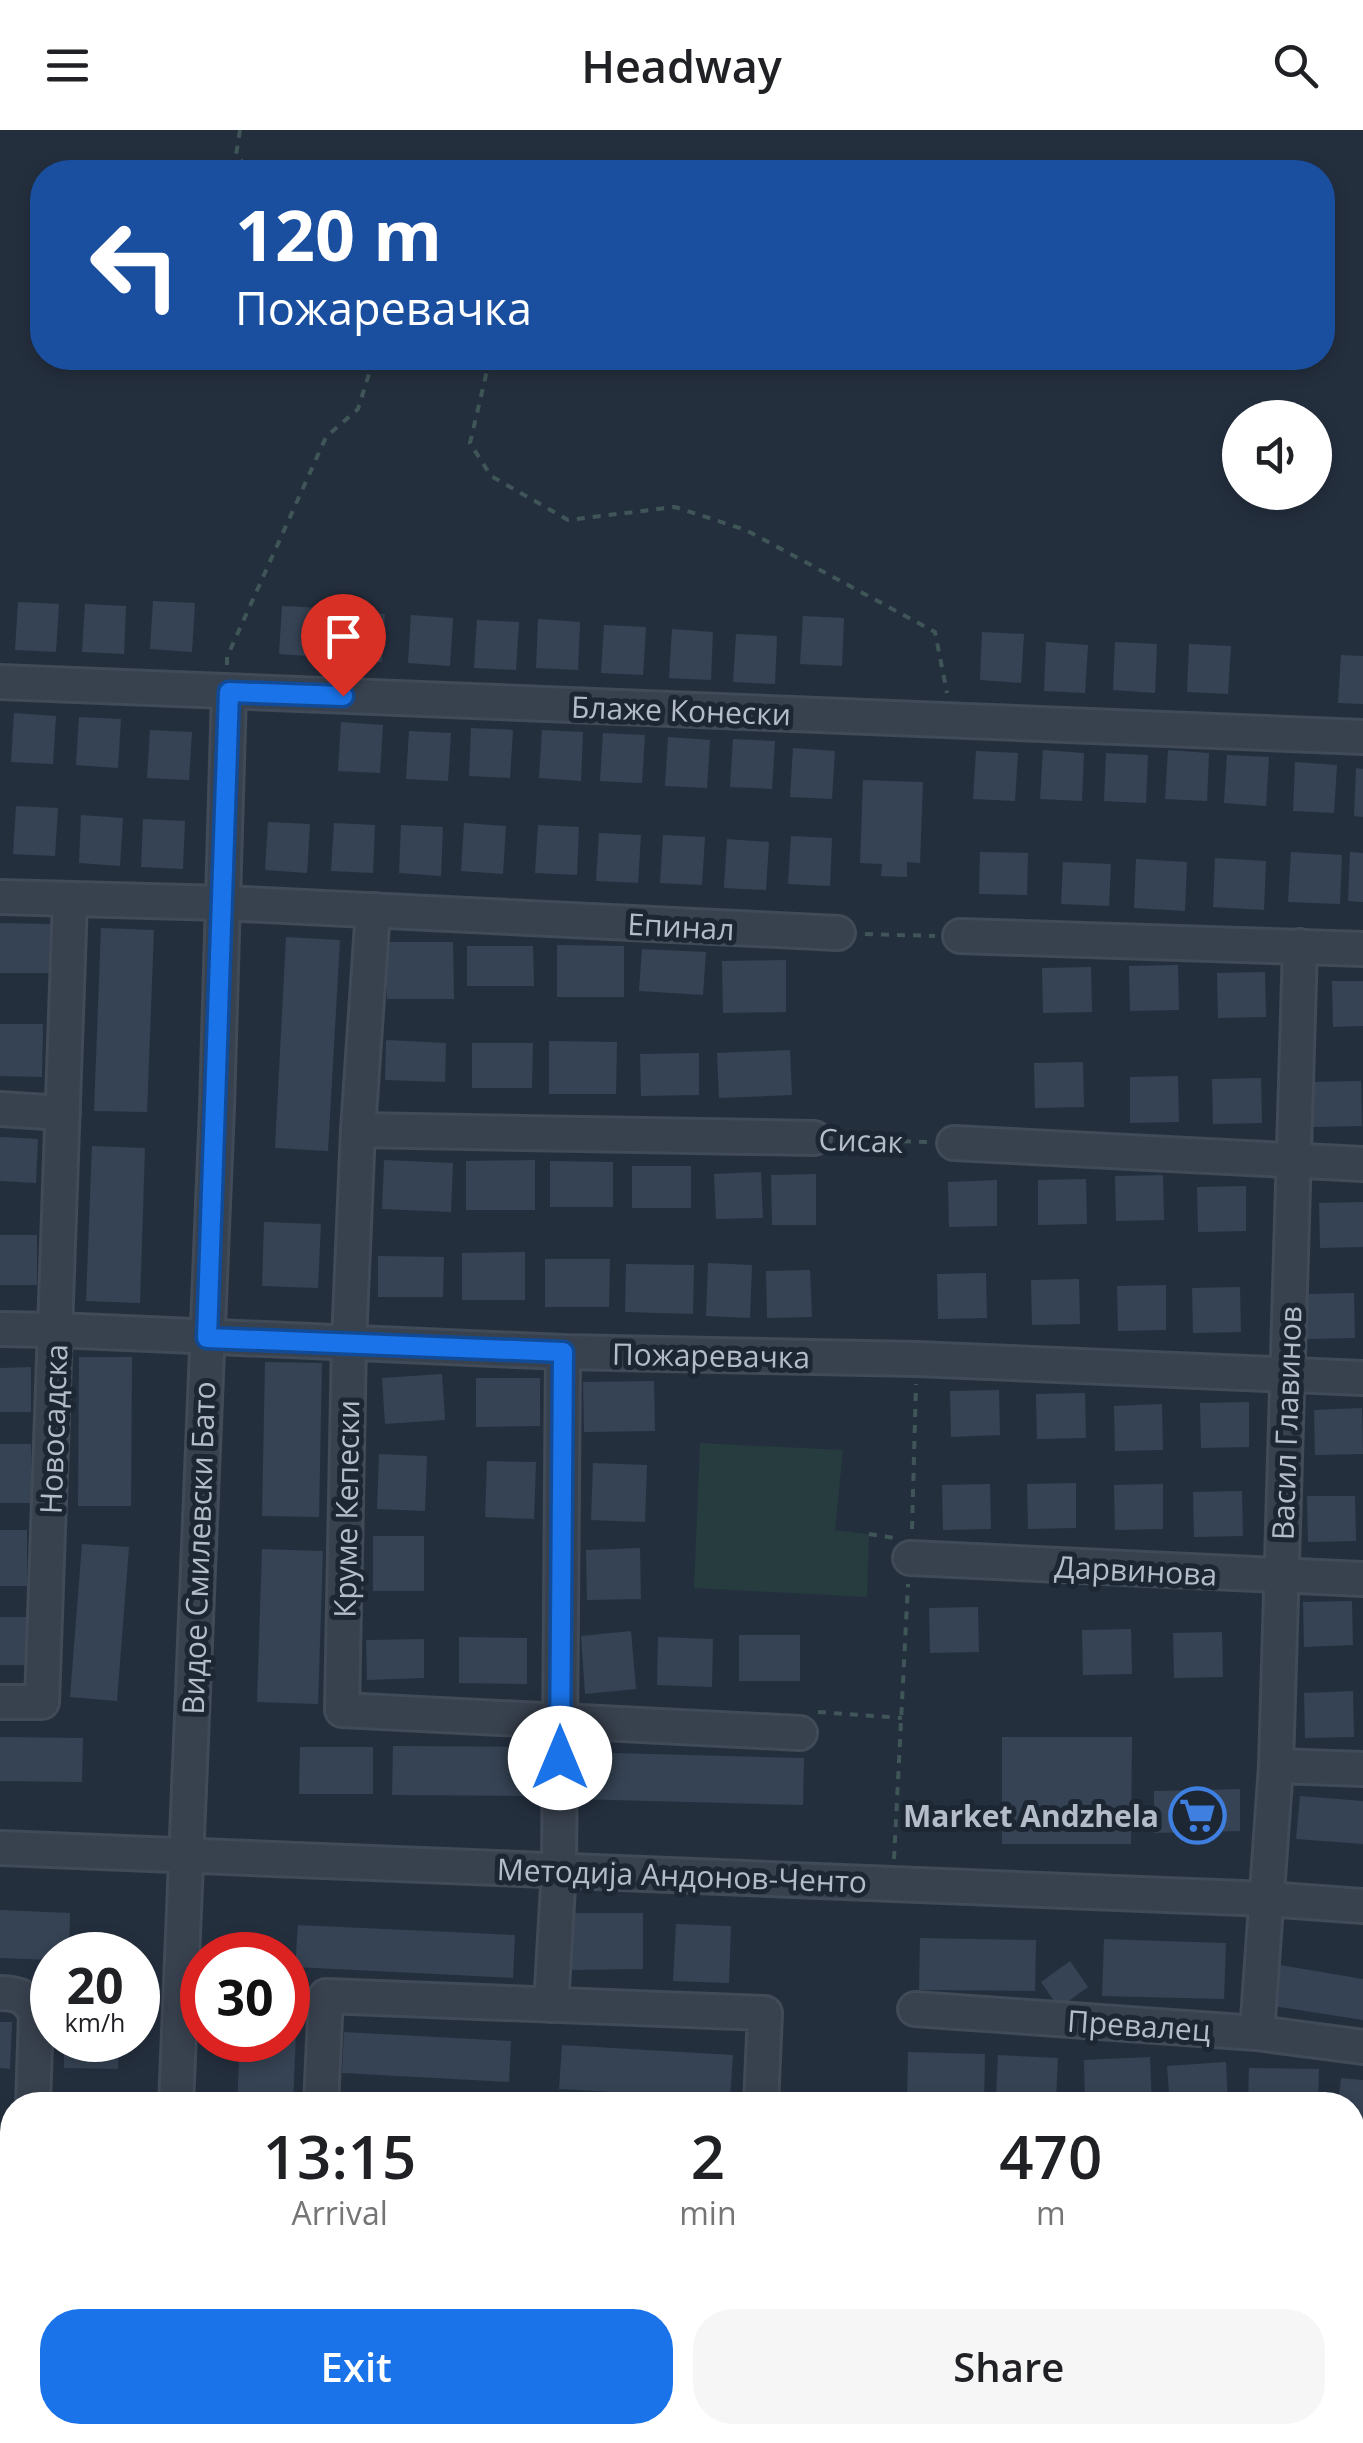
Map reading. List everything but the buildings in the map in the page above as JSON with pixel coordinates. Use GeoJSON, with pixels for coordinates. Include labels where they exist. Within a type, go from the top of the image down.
{"type":"FeatureCollection","features":[{"type":"Feature","properties":{"kind":"street","name":"Блаже Конески"},"geometry":{"type":"LineString","coordinates":[[0,682],[1363,737]]}},
{"type":"Feature","properties":{"kind":"street","name":"Видое Смилевски Бато"},"geometry":{"type":"LineString","coordinates":[[176,2092],[229,692]]}},
{"type":"Feature","properties":{"kind":"street","name":"Епинал"},"geometry":{"type":"LineString","coordinates":[[0,898],[222,903],[838,934]]}},
{"type":"Feature","properties":{"kind":"street","name":"Новосадска"},"geometry":{"type":"LineString","coordinates":[[0,1702],[42,1702],[70,900]]}},
{"type":"Feature","properties":{"kind":"street","name":"Круме Кепески"},"geometry":{"type":"LineString","coordinates":[[374,910],[358,1130],[349,1342],[342,1710],[800,1733]]}},
{"type":"Feature","properties":{"kind":"street"},"geometry":{"type":"LineString","coordinates":[[960,936],[1363,948]]}},
{"type":"Feature","properties":{"kind":"street","name":"Васил Главинов"},"geometry":{"type":"LineString","coordinates":[[1256,2033],[1276,1766],[1300,946]]}},
{"type":"Feature","properties":{"kind":"street"},"geometry":{"type":"LineString","coordinates":[[0,1110],[64,1114]]}},
{"type":"Feature","properties":{"kind":"street","name":"Сисак"},"geometry":{"type":"LineString","coordinates":[[358,1130],[814,1138]]}},
{"type":"Feature","properties":{"kind":"street"},"geometry":{"type":"LineString","coordinates":[[954,1143],[1363,1164]]}},
{"type":"Feature","properties":{"kind":"street","name":"Пожаревачка"},"geometry":{"type":"LineString","coordinates":[[0,1329],[1363,1378]]}},
{"type":"Feature","properties":{"kind":"street"},"geometry":{"type":"LineString","coordinates":[[551,2005],[558,1870],[563,1352]]}},
{"type":"Feature","properties":{"kind":"street","name":"Дарвинова"},"geometry":{"type":"LineString","coordinates":[[910,1558],[1363,1580]]}},
{"type":"Feature","properties":{"kind":"street"},"geometry":{"type":"LineString","coordinates":[[1276,1766],[1363,1770]]}},
{"type":"Feature","properties":{"kind":"street","name":"Методија Андонов-Ченто"},"geometry":{"type":"LineString","coordinates":[[0,1848],[1363,1906]]}},
{"type":"Feature","properties":{"kind":"street"},"geometry":{"type":"LineString","coordinates":[[0,1992],[16,1993],[29,2001],[36,2014],[33,2092]]}},
{"type":"Feature","properties":{"kind":"street"},"geometry":{"type":"LineString","coordinates":[[322,2092],[326,1996],[765,2013],[762,2092]]}},
{"type":"Feature","properties":{"kind":"street","name":"Превалец"},"geometry":{"type":"LineString","coordinates":[[915,2008],[1256,2033],[1363,2047]]}},
{"type":"Feature","properties":{"kind":"path"},"geometry":{"type":"LineString","coordinates":[[240,130],[236,155],[241,160]]}},
{"type":"Feature","properties":{"kind":"path"},"geometry":{"type":"LineString","coordinates":[[229,692],[227,656],[326,437],[358,409],[370,370]]}},
{"type":"Feature","properties":{"kind":"path"},"geometry":{"type":"LineString","coordinates":[[487,370],[470,444],[491,476],[568,520],[674,507],[746,530],[935,632],[953,721]]}},
{"type":"Feature","properties":{"kind":"path"},"geometry":{"type":"LineString","coordinates":[[838,934],[960,936]]}},
{"type":"Feature","properties":{"kind":"path","name":"Сисак"},"geometry":{"type":"LineString","coordinates":[[814,1138],[954,1143]]}},
{"type":"Feature","properties":{"kind":"path"},"geometry":{"type":"LineString","coordinates":[[893,1884],[917,1359]]}},
{"type":"Feature","properties":{"kind":"path"},"geometry":{"type":"LineString","coordinates":[[800,1733],[801,1711],[902,1718]]}},
{"type":"Feature","properties":{"kind":"green space"},"geometry":{"type":"Polygon","coordinates":[[[700,1443],[843,1450],[835,1530],[869,1534],[867,1597],[694,1588],[700,1443]]]}},
{"type":"Feature","properties":{"kind":"place","name":"Market Andzhela"},"geometry":{"type":"Point","coordinates":[1198,1815]}},
{"type":"Feature","properties":{"kind":"route"},"geometry":{"type":"LineString","coordinates":[[343,696],[229,692],[207,1338],[563,1352],[560,1758]]}}]}
